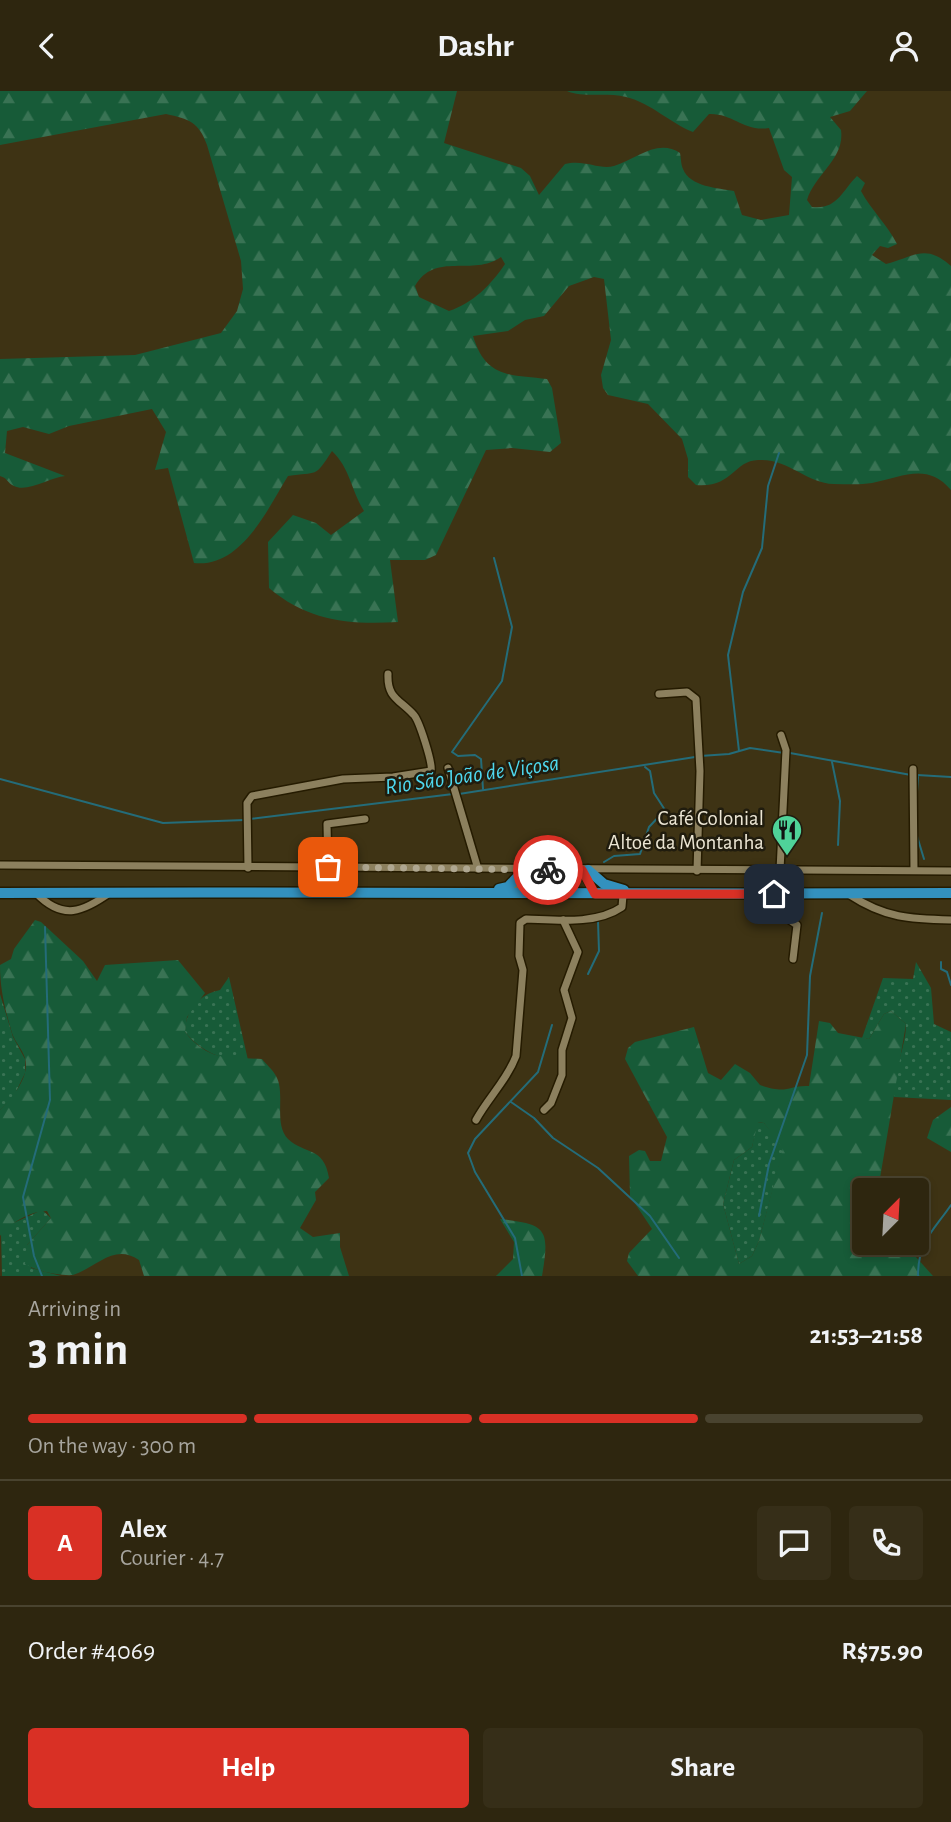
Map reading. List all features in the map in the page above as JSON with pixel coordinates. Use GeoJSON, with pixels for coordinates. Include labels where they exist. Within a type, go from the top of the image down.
{"type":"FeatureCollection","features":[{"type":"Feature","properties":{"kind":"highway"},"geometry":{"type":"LineString","coordinates":[[470,893],[508,887],[526,870]]}},
{"type":"Feature","properties":{"kind":"highway"},"geometry":{"type":"LineString","coordinates":[[585,870],[614,888],[643,895]]}},
{"type":"Feature","properties":{"kind":"highway"},"geometry":{"type":"LineString","coordinates":[[2,892],[950,894]]}},
{"type":"Feature","properties":{"kind":"street"},"geometry":{"type":"LineString","coordinates":[[248,868],[249,798],[266,791],[343,779],[393,777],[431,771],[433,762],[417,718],[393,698],[388,674]]}},
{"type":"Feature","properties":{"kind":"street"},"geometry":{"type":"LineString","coordinates":[[659,694],[687,692],[696,699],[699,752],[697,871]]}},
{"type":"Feature","properties":{"kind":"street"},"geometry":{"type":"LineString","coordinates":[[780,735],[786,754],[780,870]]}},
{"type":"Feature","properties":{"kind":"street"},"geometry":{"type":"LineString","coordinates":[[448,768],[478,869]]}},
{"type":"Feature","properties":{"kind":"street"},"geometry":{"type":"LineString","coordinates":[[914,776],[915,870]]}},
{"type":"Feature","properties":{"kind":"street"},"geometry":{"type":"LineString","coordinates":[[328,867],[327,824],[365,819]]}},
{"type":"Feature","properties":{"kind":"street"},"geometry":{"type":"LineString","coordinates":[[0,865],[697,871],[951,870]]}},
{"type":"Feature","properties":{"kind":"street"},"geometry":{"type":"LineString","coordinates":[[514,893],[526,870]]}},
{"type":"Feature","properties":{"kind":"street"},"geometry":{"type":"LineString","coordinates":[[585,870],[595,894]]}},
{"type":"Feature","properties":{"kind":"street"},"geometry":{"type":"LineString","coordinates":[[36,893],[59,910],[73,913],[93,905],[113,891]]}},
{"type":"Feature","properties":{"kind":"street"},"geometry":{"type":"LineString","coordinates":[[751,894],[757,910],[784,916],[797,925],[793,959]]}},
{"type":"Feature","properties":{"kind":"street"},"geometry":{"type":"LineString","coordinates":[[850,894],[880,913],[951,920]]}},
{"type":"Feature","properties":{"kind":"street"},"geometry":{"type":"LineString","coordinates":[[476,1120],[491,1093],[511,1069],[516,1056],[523,970],[519,926],[526,919],[582,919],[617,910],[623,904],[622,895]]}},
{"type":"Feature","properties":{"kind":"street"},"geometry":{"type":"LineString","coordinates":[[544,1110],[551,1103],[562,1075],[562,1050],[572,1018],[564,990],[578,952],[563,920]]}},
{"type":"Feature","properties":{"kind":"green space"},"geometry":{"type":"Polygon","coordinates":[[[0,91],[457,91],[444,143],[521,168],[530,176],[539,195],[565,164],[614,166],[647,151],[664,148],[680,153],[683,169],[692,180],[705,186],[734,191],[742,215],[761,220],[789,215],[792,177],[784,170],[769,128],[760,129],[725,116],[709,114],[693,132],[635,100],[567,91],[867,91],[850,111],[830,117],[841,130],[841,140],[834,158],[816,182],[807,200],[812,207],[827,206],[838,198],[857,176],[865,183],[861,191],[865,198],[897,244],[888,248],[880,246],[872,255],[886,264],[926,253],[951,266],[951,490],[942,481],[924,474],[904,475],[867,484],[824,483],[769,460],[750,461],[725,479],[708,485],[696,485],[688,477],[688,459],[682,439],[648,404],[608,395],[603,388],[601,375],[611,340],[604,279],[594,277],[569,286],[544,316],[525,320],[508,331],[473,336],[478,350],[492,367],[511,375],[547,379],[552,388],[561,443],[550,452],[512,448],[486,450],[436,555],[425,560],[390,560],[398,622],[363,623],[314,614],[299,608],[269,588],[268,542],[293,515],[316,523],[331,535],[364,511],[347,472],[332,451],[318,470],[288,476],[251,534],[239,547],[211,562],[194,563],[168,468],[155,470],[166,432],[152,409],[69,426],[49,434],[23,427],[7,431],[5,453],[65,476],[19,488],[0,476],[0,359],[135,355],[221,333],[237,311],[243,289],[241,261],[207,145],[197,126],[192,123],[166,114],[0,145],[0,91]],[[501,257],[479,265],[444,267],[423,276],[415,286],[419,297],[449,311],[481,292],[505,264],[501,257]]]}},
{"type":"Feature","properties":{"kind":"green space"},"geometry":{"type":"Polygon","coordinates":[[[35,920],[41,922],[83,961],[97,981],[105,965],[178,960],[205,993],[187,1017],[185,1032],[194,1042],[211,1053],[262,1059],[279,1083],[280,1117],[284,1133],[294,1144],[323,1161],[329,1178],[315,1192],[316,1200],[300,1228],[313,1237],[340,1233],[340,1247],[349,1276],[144,1276],[139,1260],[122,1254],[106,1258],[73,1275],[62,1275],[25,1264],[27,1245],[51,1218],[47,1211],[21,1219],[0,1236],[0,1110],[19,1086],[26,1065],[7,1016],[0,965],[11,959],[14,949],[35,920]]]}},
{"type":"Feature","properties":{"kind":"green space"},"geometry":{"type":"Polygon","coordinates":[[[916,962],[931,988],[934,1024],[951,1032],[951,1100],[894,1097],[906,1024],[891,1011],[884,1014],[869,1039],[862,1038],[883,978],[913,979],[916,962]]]}},
{"type":"Feature","properties":{"kind":"green space"},"geometry":{"type":"Polygon","coordinates":[[[229,977],[248,1060],[213,1054],[198,1045],[185,1032],[188,1017],[195,1004],[206,995],[220,990],[229,977]]]}},
{"type":"Feature","properties":{"kind":"green space"},"geometry":{"type":"Polygon","coordinates":[[[0,994],[13,1037],[25,1059],[25,1073],[14,1096],[0,1110],[0,994]]]}},
{"type":"Feature","properties":{"kind":"green space"},"geometry":{"type":"Polygon","coordinates":[[[891,1011],[906,1024],[880,1178],[852,1178],[852,1255],[915,1256],[933,1276],[638,1276],[627,1261],[629,1253],[652,1229],[630,1196],[629,1156],[639,1150],[645,1151],[650,1161],[661,1161],[667,1137],[625,1059],[628,1048],[635,1042],[694,1027],[708,1073],[721,1080],[735,1064],[750,1073],[760,1085],[782,1089],[809,1086],[819,1021],[830,1023],[838,1033],[869,1039],[884,1014],[891,1011]],[[758,1122],[752,1147],[734,1160],[723,1204],[739,1264],[752,1256],[759,1241],[783,1148],[764,1123],[758,1122]]]}},
{"type":"Feature","properties":{"kind":"green space"},"geometry":{"type":"Polygon","coordinates":[[[951,1107],[951,1152],[927,1138],[933,1120],[951,1107]]]}},
{"type":"Feature","properties":{"kind":"green space"},"geometry":{"type":"Polygon","coordinates":[[[757,1122],[764,1123],[784,1147],[759,1241],[752,1256],[739,1264],[723,1204],[734,1160],[752,1147],[757,1122]]]}},
{"type":"Feature","properties":{"kind":"green space"},"geometry":{"type":"Polygon","coordinates":[[[42,1210],[51,1218],[27,1245],[31,1268],[61,1276],[2,1276],[1,1233],[9,1225],[42,1210]]]}},
{"type":"Feature","properties":{"kind":"green space"},"geometry":{"type":"Polygon","coordinates":[[[500,1219],[528,1223],[542,1232],[545,1248],[542,1276],[496,1276],[513,1259],[514,1242],[500,1219]]]}},
{"type":"Feature","properties":{"kind":"waterway"},"geometry":{"type":"LineString","coordinates":[[739,751],[728,655],[743,592],[762,548],[768,486],[779,453]]}},
{"type":"Feature","properties":{"kind":"waterway"},"geometry":{"type":"LineString","coordinates":[[483,789],[481,759],[475,755],[458,756],[452,752],[502,681],[512,627],[494,558]]}},
{"type":"Feature","properties":{"kind":"waterway","name":"Rio São João de Viçosa"},"geometry":{"type":"LineString","coordinates":[[700,756],[729,754],[750,748],[784,753]]}},
{"type":"Feature","properties":{"kind":"waterway","name":"Rio São João de Viçosa"},"geometry":{"type":"LineString","coordinates":[[790,753],[911,775]]}},
{"type":"Feature","properties":{"kind":"waterway","name":"Rio São João de Viçosa"},"geometry":{"type":"LineString","coordinates":[[459,794],[695,757]]}},
{"type":"Feature","properties":{"kind":"waterway"},"geometry":{"type":"LineString","coordinates":[[832,762],[840,801],[838,845]]}},
{"type":"Feature","properties":{"kind":"waterway"},"geometry":{"type":"LineString","coordinates":[[604,862],[614,856],[640,854],[649,827],[665,810],[654,793],[650,771],[645,767]]}},
{"type":"Feature","properties":{"kind":"waterway","name":"Rio São João de Viçosa"},"geometry":{"type":"LineString","coordinates":[[917,775],[951,777]]}},
{"type":"Feature","properties":{"kind":"waterway"},"geometry":{"type":"LineString","coordinates":[[917,792],[918,777]]}},
{"type":"Feature","properties":{"kind":"waterway","name":"Rio São João de Viçosa"},"geometry":{"type":"LineString","coordinates":[[0,779],[163,823],[245,820]]}},
{"type":"Feature","properties":{"kind":"waterway","name":"Rio São João de Viçosa"},"geometry":{"type":"LineString","coordinates":[[250,819],[453,794]]}},
{"type":"Feature","properties":{"kind":"waterway"},"geometry":{"type":"LineString","coordinates":[[917,836],[924,859]]}},
{"type":"Feature","properties":{"kind":"waterway"},"geometry":{"type":"LineString","coordinates":[[759,1216],[769,1164],[807,1055],[810,976],[822,913]]}},
{"type":"Feature","properties":{"kind":"waterway"},"geometry":{"type":"LineString","coordinates":[[588,974],[599,951],[598,921]]}},
{"type":"Feature","properties":{"kind":"waterway"},"geometry":{"type":"LineString","coordinates":[[42,1276],[34,1256],[23,1197],[50,1100],[45,927]]}},
{"type":"Feature","properties":{"kind":"waterway"},"geometry":{"type":"LineString","coordinates":[[941,962],[941,969],[947,972],[951,985]]}},
{"type":"Feature","properties":{"kind":"waterway"},"geometry":{"type":"LineString","coordinates":[[522,1276],[515,1238],[475,1172],[468,1153],[475,1139],[538,1072],[552,1025]]}},
{"type":"Feature","properties":{"kind":"waterway"},"geometry":{"type":"LineString","coordinates":[[511,1102],[534,1118],[553,1138],[598,1168],[650,1216],[679,1258]]}},
{"type":"Feature","properties":{"kind":"waterway"},"geometry":{"type":"LineString","coordinates":[[918,1276],[924,1245],[951,1205]]}},
{"type":"Feature","properties":{"kind":"way so far"},"geometry":{"type":"LineString","coordinates":[[328,867],[548,870]]}},
{"type":"Feature","properties":{"kind":"place","name":"Café Colonial Altoé da Montanha"},"geometry":{"type":"Point","coordinates":[787,857]}},
{"type":"Feature","properties":{"kind":"route"},"geometry":{"type":"LineString","coordinates":[[548,870],[582,870],[595,894],[774,894]]}}]}
